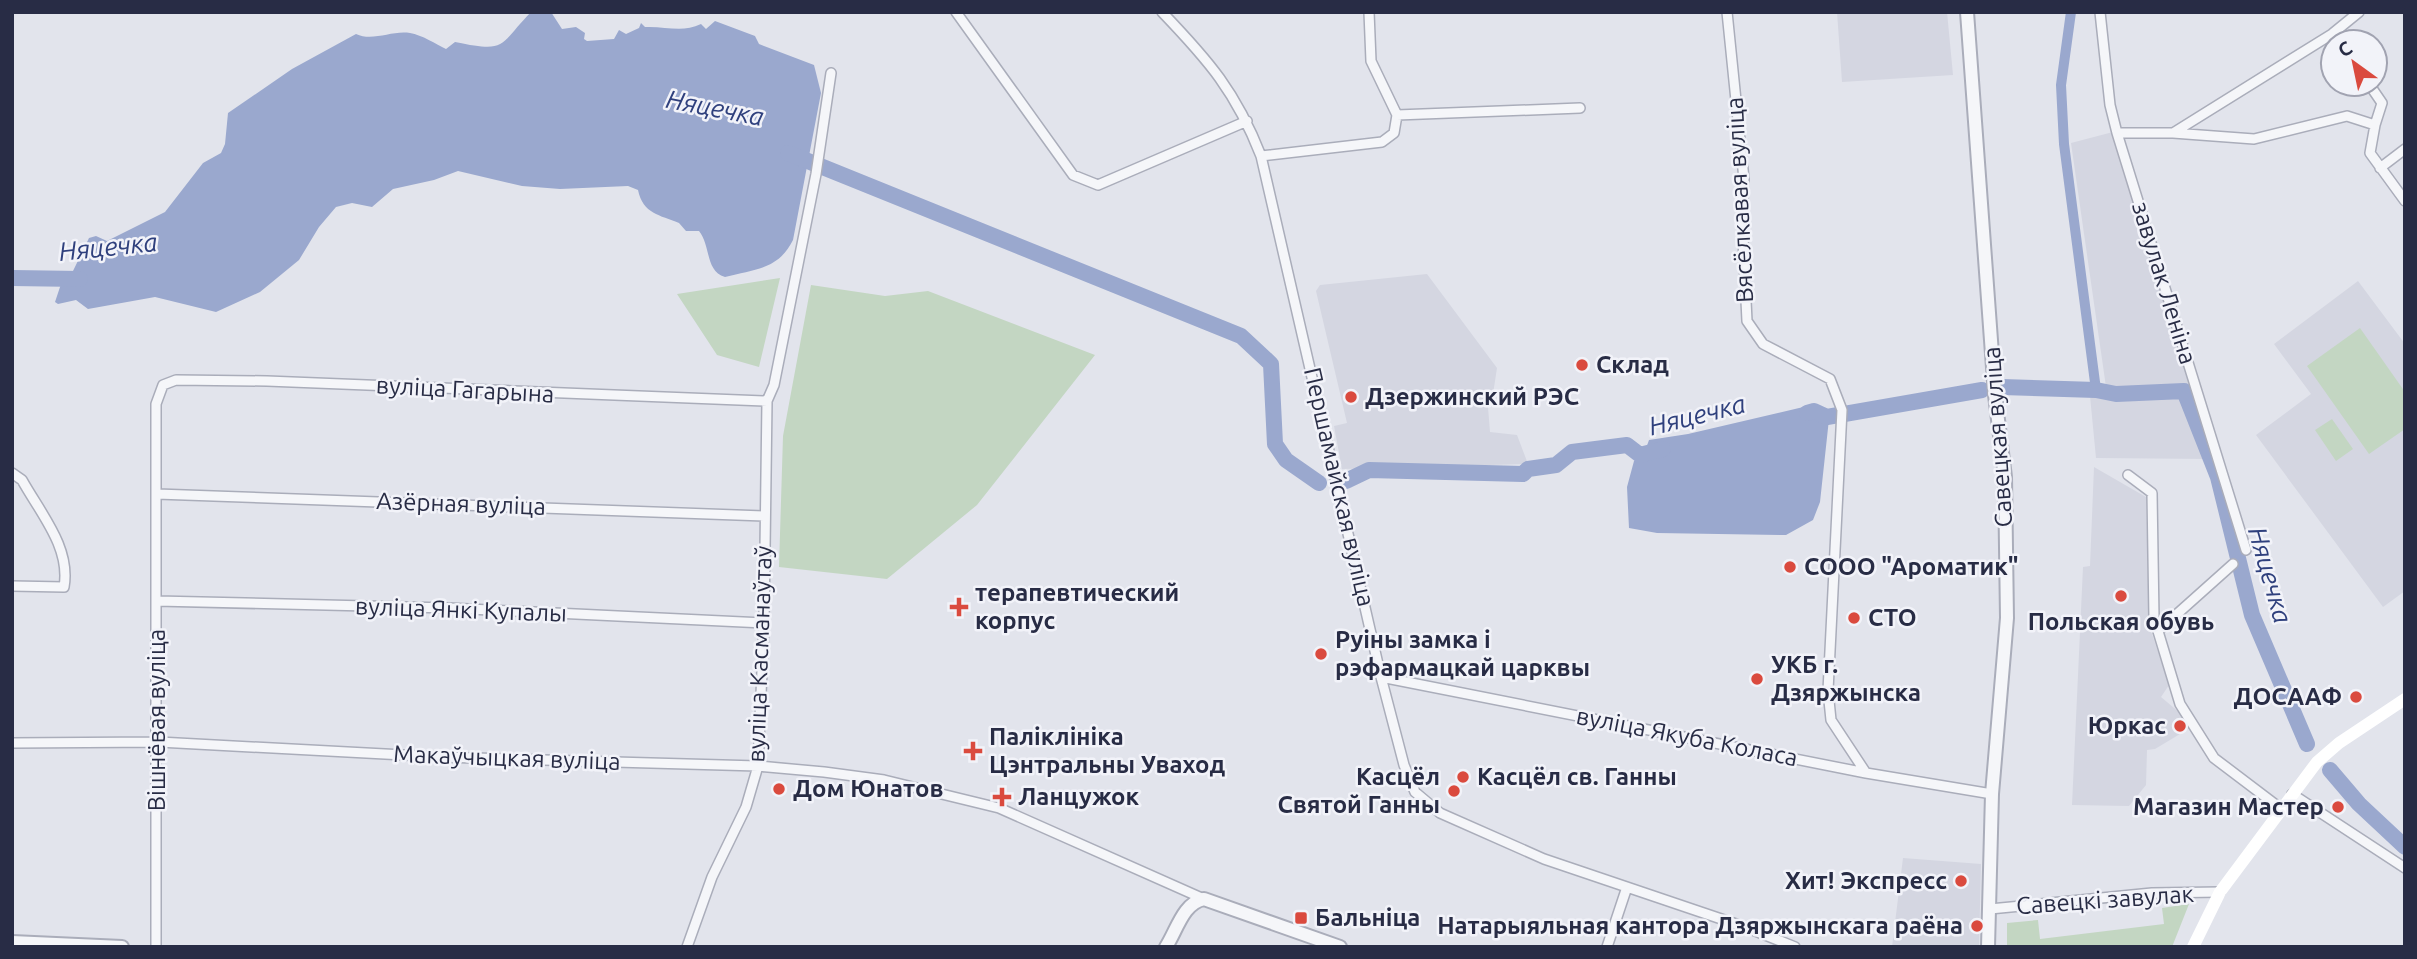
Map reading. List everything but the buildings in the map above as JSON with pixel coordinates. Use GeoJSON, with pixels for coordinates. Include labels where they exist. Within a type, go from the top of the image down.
{"type":"FeatureCollection","features":[{"type":"Feature","properties":{"kind":"main road"},"geometry":{"type":"LineString","coordinates":[[2193,947],[2220,892],[2280,808],[2327,753],[2405,699]]}},
{"type":"Feature","properties":{"kind":"street"},"geometry":{"type":"LineString","coordinates":[[956,12],[1073,175],[1098,185],[1247,121]]}},
{"type":"Feature","properties":{"kind":"street","name":"Першамайская вуліца"},"geometry":{"type":"LineString","coordinates":[[1162,12],[1221,77],[1247,121],[1261,156],[1381,677],[1404,765],[1415,792],[1440,813],[1544,859],[1795,947]]}},
{"type":"Feature","properties":{"kind":"street"},"geometry":{"type":"LineString","coordinates":[[1261,156],[1382,142],[1394,133],[1397,116],[1371,61],[1369,12]]}},
{"type":"Feature","properties":{"kind":"street","name":"Вясёлкавая вуліца"},"geometry":{"type":"LineString","coordinates":[[1727,12],[1744,179],[1742,219],[1747,321],[1763,344],[1830,379],[1837,392],[1842,441],[1828,691],[1831,720],[1867,773]]}},
{"type":"Feature","properties":{"kind":"street","name":"Савецкая вуліца"},"geometry":{"type":"LineString","coordinates":[[1967,12],[1995,395],[2005,477],[2007,618],[1992,794],[1988,947]]}},
{"type":"Feature","properties":{"kind":"street","name":"завулак Леніна"},"geometry":{"type":"LineString","coordinates":[[2100,12],[2110,105],[2117,134],[2246,550]]}},
{"type":"Feature","properties":{"kind":"street"},"geometry":{"type":"LineString","coordinates":[[2338,28],[2359,12]]}},
{"type":"Feature","properties":{"kind":"street"},"geometry":{"type":"LineString","coordinates":[[2173,133],[2319,41]]}},
{"type":"Feature","properties":{"kind":"street","name":"вуліца Касманаўтаў"},"geometry":{"type":"LineString","coordinates":[[687,947],[712,877],[746,807],[758,766],[764,623],[767,401],[774,384],[816,174],[831,73]]}},
{"type":"Feature","properties":{"kind":"street"},"geometry":{"type":"LineString","coordinates":[[2379,98],[2382,103],[2370,153],[2405,201]]}},
{"type":"Feature","properties":{"kind":"street"},"geometry":{"type":"LineString","coordinates":[[1397,116],[1580,108]]}},
{"type":"Feature","properties":{"kind":"street"},"geometry":{"type":"LineString","coordinates":[[2117,134],[2173,133],[2254,139],[2347,116],[2375,125]]}},
{"type":"Feature","properties":{"kind":"street"},"geometry":{"type":"LineString","coordinates":[[2380,168],[2405,149]]}},
{"type":"Feature","properties":{"kind":"street","name":"вуліца Гагарына"},"geometry":{"type":"LineString","coordinates":[[163,385],[176,380],[267,380],[767,401]]}},
{"type":"Feature","properties":{"kind":"street","name":"Вішнёвая вуліца"},"geometry":{"type":"LineString","coordinates":[[156,947],[159,742],[156,404],[163,385]]}},
{"type":"Feature","properties":{"kind":"street"},"geometry":{"type":"LineString","coordinates":[[12,473],[22,480],[61,547],[67,572],[64,587],[12,586]]}},
{"type":"Feature","properties":{"kind":"street"},"geometry":{"type":"LineString","coordinates":[[2128,475],[2152,493],[2154,618],[2180,704],[2214,758],[2280,808]]}},
{"type":"Feature","properties":{"kind":"street","name":"Азёрная вуліца"},"geometry":{"type":"LineString","coordinates":[[157,494],[765,516]]}},
{"type":"Feature","properties":{"kind":"street"},"geometry":{"type":"LineString","coordinates":[[2158,631],[2233,564]]}},
{"type":"Feature","properties":{"kind":"street","name":"вуліца Янкі Купалы"},"geometry":{"type":"LineString","coordinates":[[157,601],[449,608],[764,623]]}},
{"type":"Feature","properties":{"kind":"street","name":"вуліца Якуба Коласа"},"geometry":{"type":"LineString","coordinates":[[1381,677],[1867,773],[1992,794]]}},
{"type":"Feature","properties":{"kind":"street","name":"Макаўчыцкая вуліца"},"geometry":{"type":"LineString","coordinates":[[12,743],[159,742],[441,757],[758,766],[884,780],[999,808],[1204,899]]}},
{"type":"Feature","properties":{"kind":"street"},"geometry":{"type":"LineString","coordinates":[[2292,794],[2405,868]]}},
{"type":"Feature","properties":{"kind":"street"},"geometry":{"type":"LineString","coordinates":[[1607,947],[1627,887]]}},
{"type":"Feature","properties":{"kind":"street","name":"Савецкі завулак"},"geometry":{"type":"LineString","coordinates":[[1990,909],[2152,893],[2220,892]]}},
{"type":"Feature","properties":{"kind":"street"},"geometry":{"type":"LineString","coordinates":[[1166,947],[1187,908],[1194,901],[1204,899],[1340,947]]}},
{"type":"Feature","properties":{"kind":"street"},"geometry":{"type":"LineString","coordinates":[[12,942],[122,947]]}},
{"type":"Feature","properties":{"kind":"shaded area"},"geometry":{"type":"Polygon","coordinates":[[[1837,12],[1947,12],[1953,75],[1842,82],[1837,12]]]}},
{"type":"Feature","properties":{"kind":"shaded area"},"geometry":{"type":"Polygon","coordinates":[[[2113,132],[2185,364],[2210,459],[2096,458],[2090,396],[2106,387],[2071,143],[2113,132]]]}},
{"type":"Feature","properties":{"kind":"shaded area"},"geometry":{"type":"Polygon","coordinates":[[[1427,274],[1497,368],[1493,394],[1487,395],[1490,432],[1517,435],[1528,464],[1342,469],[1334,426],[1347,423],[1316,291],[1320,285],[1427,274]]]}},
{"type":"Feature","properties":{"kind":"shaded area"},"geometry":{"type":"Polygon","coordinates":[[[2358,281],[2405,344],[2405,591],[2383,607],[2256,435],[2311,394],[2274,344],[2358,281]]]}},
{"type":"Feature","properties":{"kind":"shaded area"},"geometry":{"type":"Polygon","coordinates":[[[2094,467],[2146,497],[2149,625],[2169,685],[2161,697],[2180,713],[2190,728],[2155,749],[2147,750],[2146,785],[2129,806],[2072,805],[2083,567],[2090,566],[2094,467]]]}},
{"type":"Feature","properties":{"kind":"shaded area"},"geometry":{"type":"Polygon","coordinates":[[[1903,858],[1981,864],[1979,947],[1892,947],[1903,858]]]}},
{"type":"Feature","properties":{"kind":"green space"},"geometry":{"type":"Polygon","coordinates":[[[780,278],[759,367],[717,355],[677,294],[780,278]]]}},
{"type":"Feature","properties":{"kind":"green space"},"geometry":{"type":"Polygon","coordinates":[[[811,285],[885,296],[928,291],[1095,355],[977,505],[887,579],[779,567],[783,436],[811,285]]]}},
{"type":"Feature","properties":{"kind":"green space"},"geometry":{"type":"Polygon","coordinates":[[[2360,328],[2405,392],[2405,429],[2369,454],[2307,366],[2360,328]]]}},
{"type":"Feature","properties":{"kind":"green space"},"geometry":{"type":"Polygon","coordinates":[[[2332,419],[2353,449],[2336,461],[2315,430],[2332,419]]]}},
{"type":"Feature","properties":{"kind":"green space"},"geometry":{"type":"Polygon","coordinates":[[[2189,904],[2172,947],[2007,947],[2007,923],[2038,920],[2040,939],[2164,924],[2162,908],[2189,904]]]}},
{"type":"Feature","properties":{"kind":"water"},"geometry":{"type":"Polygon","coordinates":[[[531,12],[551,12],[562,29],[576,27],[585,33],[584,39],[587,41],[614,39],[619,30],[626,34],[639,28],[641,23],[645,27],[680,29],[701,24],[706,29],[715,21],[755,36],[759,44],[814,65],[821,93],[793,240],[787,250],[765,267],[725,277],[711,264],[699,231],[686,231],[679,223],[648,209],[638,190],[628,186],[560,189],[522,186],[458,171],[434,180],[393,189],[372,207],[352,203],[336,207],[319,227],[299,260],[260,292],[216,312],[155,297],[88,309],[76,300],[58,304],[55,302],[62,281],[59,273],[73,271],[89,238],[96,236],[107,241],[165,212],[203,163],[221,153],[225,144],[228,113],[292,69],[356,34],[369,37],[410,33],[446,49],[455,42],[494,46],[506,39],[531,12]]]}},
{"type":"Feature","properties":{"kind":"water"},"geometry":{"type":"Polygon","coordinates":[[[1816,404],[1829,419],[1820,502],[1813,520],[1786,535],[1657,533],[1629,528],[1627,487],[1634,461],[1644,454],[1649,440],[1688,434],[1816,404]]]}},
{"type":"Feature","properties":{"kind":"waterway"},"geometry":{"type":"LineString","coordinates":[[2071,12],[2061,85],[2064,144],[2096,390]]}},
{"type":"Feature","properties":{"kind":"waterway","name":"Няцечка"},"geometry":{"type":"LineString","coordinates":[[788,153],[1241,336],[1271,364],[1275,444],[1286,460],[1319,483]]}},
{"type":"Feature","properties":{"kind":"waterway","name":"Няцечка"},"geometry":{"type":"LineString","coordinates":[[12,278],[80,279]]}},
{"type":"Feature","properties":{"kind":"waterway","name":"Няцечка"},"geometry":{"type":"LineString","coordinates":[[2002,387],[2096,390],[2116,394],[2184,391],[2218,477],[2252,615],[2307,744]]}},
{"type":"Feature","properties":{"kind":"waterway","name":"Няцечка"},"geometry":{"type":"LineString","coordinates":[[1807,413],[1814,411],[1827,417],[1982,390]]}},
{"type":"Feature","properties":{"kind":"waterway","name":"Няцечка"},"geometry":{"type":"LineString","coordinates":[[1346,481],[1369,470],[1523,474],[1528,469],[1556,465],[1572,452],[1627,445],[1640,455],[1663,449]]}},
{"type":"Feature","properties":{"kind":"waterway","name":"Няцечка"},"geometry":{"type":"LineString","coordinates":[[2330,770],[2359,804],[2405,847]]}},
{"type":"Feature","properties":{"kind":"place","name":"Склад"},"geometry":{"type":"Point","coordinates":[1582,365]}},
{"type":"Feature","properties":{"kind":"place","name":"Дзержинский РЭС"},"geometry":{"type":"Point","coordinates":[1351,397]}},
{"type":"Feature","properties":{"kind":"place","name":"СООО \"Ароматик\""},"geometry":{"type":"Point","coordinates":[1790,567]}},
{"type":"Feature","properties":{"kind":"place","name":"Польская обувь"},"geometry":{"type":"Point","coordinates":[2121,596]}},
{"type":"Feature","properties":{"kind":"place","name":"терапевтический корпус"},"geometry":{"type":"Point","coordinates":[959,607]}},
{"type":"Feature","properties":{"kind":"place","name":"СТО"},"geometry":{"type":"Point","coordinates":[1854,618]}},
{"type":"Feature","properties":{"kind":"place","name":"Руіны замка і рэфармацкай царквы"},"geometry":{"type":"Point","coordinates":[1321,654]}},
{"type":"Feature","properties":{"kind":"place","name":"УКБ г. Дзяржынска"},"geometry":{"type":"Point","coordinates":[1757,679]}},
{"type":"Feature","properties":{"kind":"place","name":"ДОСААФ"},"geometry":{"type":"Point","coordinates":[2356,697]}},
{"type":"Feature","properties":{"kind":"place","name":"Юркас"},"geometry":{"type":"Point","coordinates":[2180,726]}},
{"type":"Feature","properties":{"kind":"place","name":"Паліклініка Цэнтральны Уваход"},"geometry":{"type":"Point","coordinates":[973,751]}},
{"type":"Feature","properties":{"kind":"place","name":"Касцёл св. Ганны"},"geometry":{"type":"Point","coordinates":[1463,777]}},
{"type":"Feature","properties":{"kind":"place","name":"Дом Юнатов"},"geometry":{"type":"Point","coordinates":[779,789]}},
{"type":"Feature","properties":{"kind":"place","name":"Касцёл Святой Ганны"},"geometry":{"type":"Point","coordinates":[1454,791]}},
{"type":"Feature","properties":{"kind":"place","name":"Ланцужок"},"geometry":{"type":"Point","coordinates":[1002,797]}},
{"type":"Feature","properties":{"kind":"place","name":"Магазин Мастер"},"geometry":{"type":"Point","coordinates":[2338,807]}},
{"type":"Feature","properties":{"kind":"place","name":"Хит! Экспресс"},"geometry":{"type":"Point","coordinates":[1961,881]}},
{"type":"Feature","properties":{"kind":"place","name":"Бальніца"},"geometry":{"type":"Point","coordinates":[1301,918]}},
{"type":"Feature","properties":{"kind":"place","name":"Натарыяльная кантора Дзяржынскага раёна"},"geometry":{"type":"Point","coordinates":[1977,926]}}]}
